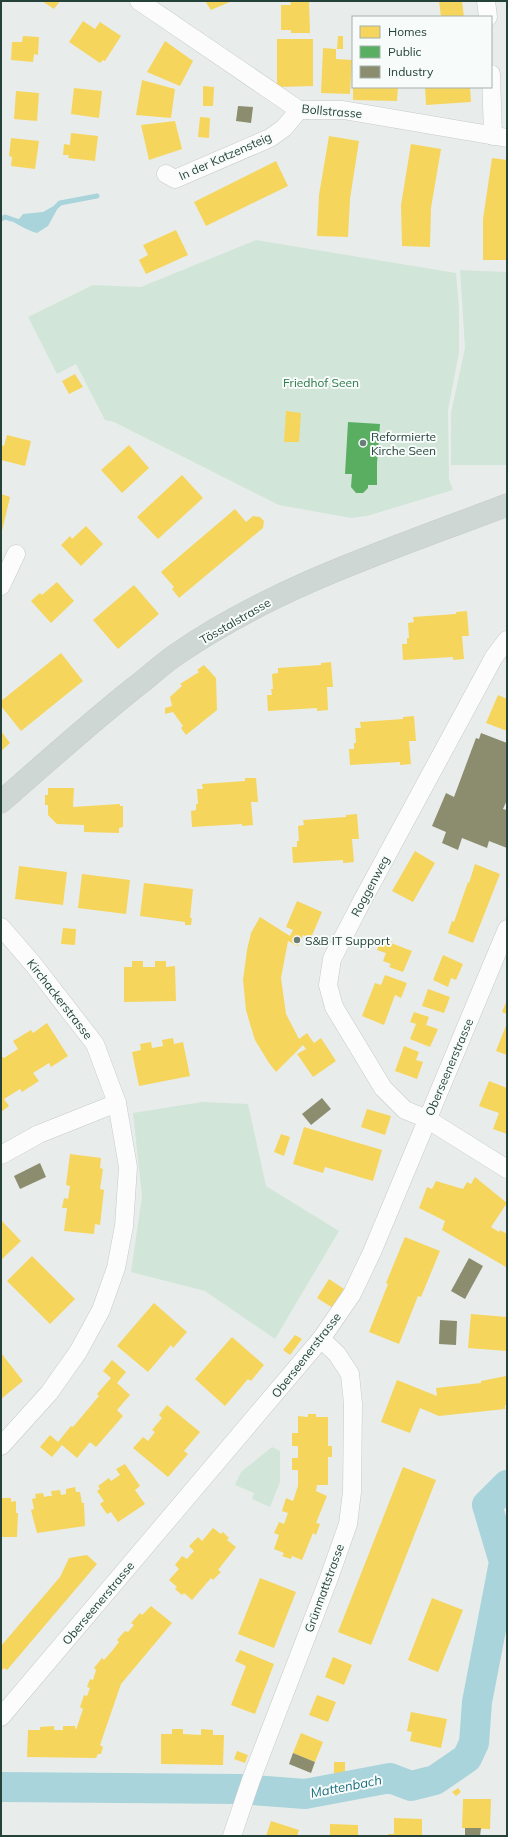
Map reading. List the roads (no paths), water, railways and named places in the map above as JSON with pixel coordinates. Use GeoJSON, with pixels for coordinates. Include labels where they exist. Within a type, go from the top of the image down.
{"type":"FeatureCollection","features":[{"type":"Feature","properties":{"kind":"main road","name":"Tösstalstrasse"},"geometry":{"type":"LineString","coordinates":[[1,802],[94,720],[177,654],[232,621],[274,598],[317,578],[507,505]]}},
{"type":"Feature","properties":{"kind":"street","name":"Bollstrasse"},"geometry":{"type":"LineString","coordinates":[[139,1],[299,110],[342,110],[500,137]]}},
{"type":"Feature","properties":{"kind":"street"},"geometry":{"type":"LineString","coordinates":[[486,1],[488,16]]}},
{"type":"Feature","properties":{"kind":"street"},"geometry":{"type":"LineString","coordinates":[[492,81],[500,137]]}},
{"type":"Feature","properties":{"kind":"street","name":"In der Katzensteig"},"geometry":{"type":"LineString","coordinates":[[166,174],[175,179],[270,138],[284,128],[299,110]]}},
{"type":"Feature","properties":{"kind":"street"},"geometry":{"type":"LineString","coordinates":[[1,586],[16,554]]}},
{"type":"Feature","properties":{"kind":"street","name":"Roggenweg"},"geometry":{"type":"LineString","coordinates":[[507,640],[494,657],[362,901],[332,959],[328,985],[334,1007],[383,1088],[405,1110],[426,1119],[507,1169]]}},
{"type":"Feature","properties":{"kind":"street","name":"Kirchackerstrasse"},"geometry":{"type":"LineString","coordinates":[[1,927],[38,970],[95,1044],[117,1103],[128,1167],[124,1226],[114,1277],[101,1310],[78,1352],[48,1393],[1,1446]]}},
{"type":"Feature","properties":{"kind":"street","name":"Oberseenerstrasse"},"geometry":{"type":"LineString","coordinates":[[1,1717],[321,1339],[352,1294],[372,1252],[426,1119],[507,929]]}},
{"type":"Feature","properties":{"kind":"street"},"geometry":{"type":"LineString","coordinates":[[1,1155],[39,1134],[117,1103]]}},
{"type":"Feature","properties":{"kind":"street","name":"Grünmattstrasse"},"geometry":{"type":"LineString","coordinates":[[232,1836],[244,1798],[329,1578],[348,1524],[352,1492],[353,1404],[350,1374],[337,1354],[321,1339]]}},
{"type":"Feature","properties":{"kind":"water"},"geometry":{"type":"Polygon","coordinates":[[[59,203],[60,204],[48,226],[37,233],[5,218],[5,215],[19,219],[23,214],[43,212],[59,203]]]}},
{"type":"Feature","properties":{"kind":"waterway"},"geometry":{"type":"LineString","coordinates":[[56,207],[60,203],[97,196]]}},
{"type":"Feature","properties":{"kind":"waterway"},"geometry":{"type":"LineString","coordinates":[[1,219],[5,217],[11,219]]}},
{"type":"Feature","properties":{"kind":"waterway","name":"Mattenbach"},"geometry":{"type":"LineString","coordinates":[[1,1787],[239,1789],[305,1794],[390,1778],[411,1786],[435,1780],[467,1758],[474,1743],[477,1702],[504,1562],[487,1505],[507,1485]]}},
{"type":"Feature","properties":{"kind":"place","name":"Reformierte Kirche Seen"},"geometry":{"type":"Point","coordinates":[363,443]}},
{"type":"Feature","properties":{"kind":"place","name":"S&B IT Support"},"geometry":{"type":"Point","coordinates":[297,940]}},
{"type":"Feature","properties":{"kind":"park label","name":"Friedhof Seen"},"geometry":{"type":"Point","coordinates":[321,382]}}]}
